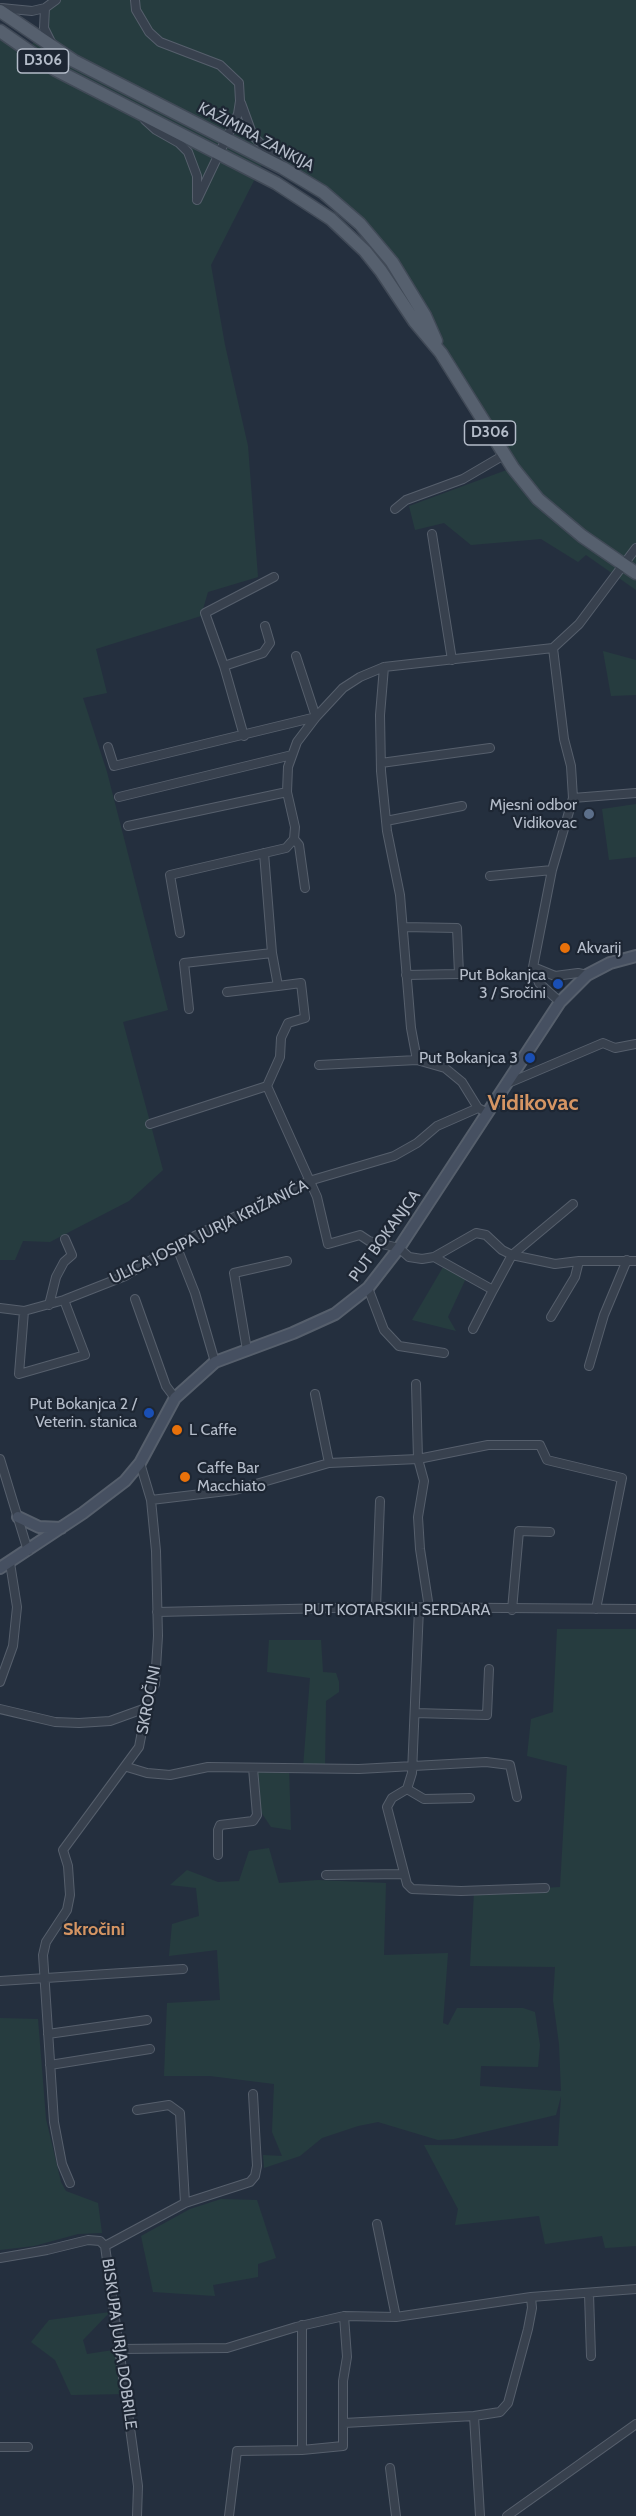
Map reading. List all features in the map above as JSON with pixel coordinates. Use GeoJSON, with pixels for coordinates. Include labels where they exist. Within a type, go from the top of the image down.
{"type":"FeatureCollection","features":[{"type":"Feature","properties":{"kind":"main road","name":"KAŽIMIRA ZANKIJA"},"geometry":{"type":"LineString","coordinates":[[0,10],[56,50],[135,94],[283,168],[314,186],[341,207],[376,242],[411,291],[441,353]]}},
{"type":"Feature","properties":{"kind":"main road","name":"KAŽIMIRA ZANKIJA"},"geometry":{"type":"LineString","coordinates":[[0,31],[56,70],[291,191],[348,234],[381,271],[415,322],[441,353],[504,455],[546,508],[582,537],[636,573]]}},
{"type":"Feature","properties":{"kind":"main road","name":"PUT BOKANJCA"},"geometry":{"type":"LineString","coordinates":[[5,1565],[61,1528],[125,1481],[140,1463],[175,1398],[215,1362],[293,1333],[335,1314],[368,1288],[399,1248],[483,1111],[506,1084],[560,1002],[586,975],[610,963],[636,956]]}},
{"type":"Feature","properties":{"kind":"main road"},"geometry":{"type":"LineString","coordinates":[[18,1517],[39,1527],[61,1528]]}},
{"type":"Feature","properties":{"kind":"street"},"geometry":{"type":"LineString","coordinates":[[0,10],[23,12],[45,9],[56,0]]}},
{"type":"Feature","properties":{"kind":"street"},"geometry":{"type":"LineString","coordinates":[[135,0],[136,10],[149,32],[160,42],[220,65],[239,83],[238,114],[197,200],[197,176],[188,152],[179,143],[156,130],[139,114]]}},
{"type":"Feature","properties":{"kind":"street"},"geometry":{"type":"LineString","coordinates":[[45,9],[44,28],[56,50]]}},
{"type":"Feature","properties":{"kind":"street"},"geometry":{"type":"LineString","coordinates":[[240,101],[254,136],[283,168]]}},
{"type":"Feature","properties":{"kind":"street"},"geometry":{"type":"LineString","coordinates":[[395,509],[406,500],[463,479],[504,455]]}},
{"type":"Feature","properties":{"kind":"street"},"geometry":{"type":"LineString","coordinates":[[432,534],[452,660]]}},
{"type":"Feature","properties":{"kind":"street"},"geometry":{"type":"LineString","coordinates":[[180,933],[170,874],[286,848],[294,839],[295,827],[287,792],[288,767],[297,742],[343,688],[360,677],[384,667],[553,648],[579,624],[636,548]]}},
{"type":"Feature","properties":{"kind":"street"},"geometry":{"type":"LineString","coordinates":[[244,736],[224,666],[205,613],[274,577]]}},
{"type":"Feature","properties":{"kind":"street"},"geometry":{"type":"LineString","coordinates":[[224,666],[263,653],[270,643],[265,626]]}},
{"type":"Feature","properties":{"kind":"street"},"geometry":{"type":"LineString","coordinates":[[553,648],[564,739],[571,766],[573,798],[552,870],[532,968],[539,983],[560,1002]]}},
{"type":"Feature","properties":{"kind":"street"},"geometry":{"type":"LineString","coordinates":[[296,656],[316,717]]}},
{"type":"Feature","properties":{"kind":"street"},"geometry":{"type":"LineString","coordinates":[[384,667],[380,715],[381,763],[386,821],[400,895],[411,1028],[417,1060]]}},
{"type":"Feature","properties":{"kind":"street"},"geometry":{"type":"LineString","coordinates":[[108,747],[114,766],[316,717]]}},
{"type":"Feature","properties":{"kind":"street"},"geometry":{"type":"LineString","coordinates":[[381,763],[490,748]]}},
{"type":"Feature","properties":{"kind":"street"},"geometry":{"type":"LineString","coordinates":[[119,797],[292,755]]}},
{"type":"Feature","properties":{"kind":"street"},"geometry":{"type":"LineString","coordinates":[[128,826],[287,792]]}},
{"type":"Feature","properties":{"kind":"street"},"geometry":{"type":"LineString","coordinates":[[573,798],[636,793]]}},
{"type":"Feature","properties":{"kind":"street"},"geometry":{"type":"LineString","coordinates":[[386,821],[462,806]]}},
{"type":"Feature","properties":{"kind":"street"},"geometry":{"type":"LineString","coordinates":[[294,839],[299,845],[305,888]]}},
{"type":"Feature","properties":{"kind":"street"},"geometry":{"type":"LineString","coordinates":[[264,853],[272,953],[278,986]]}},
{"type":"Feature","properties":{"kind":"street"},"geometry":{"type":"LineString","coordinates":[[489,876],[552,870]]}},
{"type":"Feature","properties":{"kind":"street"},"geometry":{"type":"LineString","coordinates":[[403,927],[457,928],[459,974],[406,975]]}},
{"type":"Feature","properties":{"kind":"street"},"geometry":{"type":"LineString","coordinates":[[189,1009],[184,963],[272,953]]}},
{"type":"Feature","properties":{"kind":"street"},"geometry":{"type":"LineString","coordinates":[[532,968],[555,976],[586,975]]}},
{"type":"Feature","properties":{"kind":"street"},"geometry":{"type":"LineString","coordinates":[[150,1124],[267,1086],[280,1057],[281,1038],[288,1023],[305,1018],[301,983],[227,992]]}},
{"type":"Feature","properties":{"kind":"street"},"geometry":{"type":"LineString","coordinates":[[506,1084],[603,1043],[615,1048],[636,1044]]}},
{"type":"Feature","properties":{"kind":"street"},"geometry":{"type":"LineString","coordinates":[[319,1065],[417,1060],[445,1068],[462,1082],[483,1111]]}},
{"type":"Feature","properties":{"kind":"street"},"geometry":{"type":"LineString","coordinates":[[267,1086],[317,1197],[328,1244],[360,1235],[369,1241],[399,1248],[409,1257],[422,1259],[434,1257],[476,1233],[486,1235],[512,1255],[555,1264],[579,1261],[636,1261]]}},
{"type":"Feature","properties":{"kind":"street","name":"ULICA JOSIPA JURJA KRIŽANIĆA"},"geometry":{"type":"LineString","coordinates":[[0,1308],[24,1311],[49,1305],[124,1276],[176,1245],[309,1181],[394,1156],[417,1143],[437,1126],[483,1111]]}},
{"type":"Feature","properties":{"kind":"street"},"geometry":{"type":"LineString","coordinates":[[473,1329],[512,1255],[573,1204]]}},
{"type":"Feature","properties":{"kind":"street"},"geometry":{"type":"LineString","coordinates":[[49,1305],[56,1277],[64,1262],[72,1255],[65,1239]]}},
{"type":"Feature","properties":{"kind":"street"},"geometry":{"type":"LineString","coordinates":[[176,1245],[195,1293],[215,1362]]}},
{"type":"Feature","properties":{"kind":"street"},"geometry":{"type":"LineString","coordinates":[[434,1257],[493,1290]]}},
{"type":"Feature","properties":{"kind":"street"},"geometry":{"type":"LineString","coordinates":[[589,1366],[604,1315],[627,1260]]}},
{"type":"Feature","properties":{"kind":"street"},"geometry":{"type":"LineString","coordinates":[[247,1350],[234,1273],[287,1261]]}},
{"type":"Feature","properties":{"kind":"street"},"geometry":{"type":"LineString","coordinates":[[551,1317],[575,1276],[579,1261]]}},
{"type":"Feature","properties":{"kind":"street"},"geometry":{"type":"LineString","coordinates":[[368,1288],[384,1330],[399,1346],[444,1353]]}},
{"type":"Feature","properties":{"kind":"street"},"geometry":{"type":"LineString","coordinates":[[135,1299],[166,1386],[175,1398]]}},
{"type":"Feature","properties":{"kind":"street"},"geometry":{"type":"LineString","coordinates":[[24,1311],[19,1374],[85,1355],[63,1300]]}},
{"type":"Feature","properties":{"kind":"street"},"geometry":{"type":"LineString","coordinates":[[416,1384],[418,1459],[424,1481],[418,1517],[420,1549],[429,1608]]}},
{"type":"Feature","properties":{"kind":"street"},"geometry":{"type":"LineString","coordinates":[[315,1394],[329,1463]]}},
{"type":"Feature","properties":{"kind":"street"},"geometry":{"type":"LineString","coordinates":[[151,1500],[235,1490],[329,1463],[418,1459],[488,1444],[540,1445],[548,1460],[622,1478],[596,1609]]}},
{"type":"Feature","properties":{"kind":"street"},"geometry":{"type":"LineString","coordinates":[[0,1459],[28,1551]]}},
{"type":"Feature","properties":{"kind":"street","name":"SKROČINI"},"geometry":{"type":"LineString","coordinates":[[70,2183],[62,2164],[54,2122],[43,1955],[46,1942],[67,1910],[70,1896],[68,1866],[63,1850],[127,1767],[139,1747],[146,1708],[155,1684],[157,1669],[156,1551],[151,1500],[140,1463]]}},
{"type":"Feature","properties":{"kind":"street"},"geometry":{"type":"LineString","coordinates":[[376,1607],[380,1501]]}},
{"type":"Feature","properties":{"kind":"street"},"geometry":{"type":"LineString","coordinates":[[512,1610],[519,1531],[550,1532]]}},
{"type":"Feature","properties":{"kind":"street"},"geometry":{"type":"LineString","coordinates":[[0,1683],[13,1646],[17,1607],[5,1565]]}},
{"type":"Feature","properties":{"kind":"street","name":"PUT KOTARSKIH SERDARA"},"geometry":{"type":"LineString","coordinates":[[157,1612],[376,1607],[512,1610],[636,1609]]}},
{"type":"Feature","properties":{"kind":"street"},"geometry":{"type":"LineString","coordinates":[[419,1608],[412,1773],[407,1789],[392,1798],[387,1807],[407,1884],[412,1889],[461,1892],[544,1888]]}},
{"type":"Feature","properties":{"kind":"street"},"geometry":{"type":"LineString","coordinates":[[416,1713],[487,1715],[489,1669]]}},
{"type":"Feature","properties":{"kind":"street"},"geometry":{"type":"LineString","coordinates":[[0,1709],[55,1722],[79,1723],[110,1721],[146,1708]]}},
{"type":"Feature","properties":{"kind":"street"},"geometry":{"type":"LineString","coordinates":[[127,1767],[147,1773],[170,1775],[208,1767],[359,1769],[486,1762],[510,1765],[517,1797]]}},
{"type":"Feature","properties":{"kind":"street"},"geometry":{"type":"LineString","coordinates":[[218,1855],[220,1824],[253,1821],[257,1815],[253,1768]]}},
{"type":"Feature","properties":{"kind":"street"},"geometry":{"type":"LineString","coordinates":[[407,1789],[424,1799],[470,1797]]}},
{"type":"Feature","properties":{"kind":"street"},"geometry":{"type":"LineString","coordinates":[[326,1875],[404,1874]]}},
{"type":"Feature","properties":{"kind":"street"},"geometry":{"type":"LineString","coordinates":[[0,1981],[183,1969]]}},
{"type":"Feature","properties":{"kind":"street"},"geometry":{"type":"LineString","coordinates":[[48,2034],[147,2020]]}},
{"type":"Feature","properties":{"kind":"street"},"geometry":{"type":"LineString","coordinates":[[50,2065],[150,2049]]}},
{"type":"Feature","properties":{"kind":"street"},"geometry":{"type":"LineString","coordinates":[[105,2246],[185,2203],[250,2182],[255,2176],[257,2166],[253,2094]]}},
{"type":"Feature","properties":{"kind":"street"},"geometry":{"type":"LineString","coordinates":[[137,2109],[169,2105],[180,2113],[185,2203]]}},
{"type":"Feature","properties":{"kind":"street"},"geometry":{"type":"LineString","coordinates":[[377,2224],[396,2317]]}},
{"type":"Feature","properties":{"kind":"street","name":"BISKUPA JURJA DOBRILE"},"geometry":{"type":"LineString","coordinates":[[0,2258],[88,2240],[100,2241],[105,2246],[138,2486],[137,2516]]}},
{"type":"Feature","properties":{"kind":"street"},"geometry":{"type":"LineString","coordinates":[[120,2349],[227,2348],[302,2325],[344,2316],[396,2317],[531,2297],[636,2289]]}},
{"type":"Feature","properties":{"kind":"street"},"geometry":{"type":"LineString","coordinates":[[589,2294],[591,2356]]}},
{"type":"Feature","properties":{"kind":"street"},"geometry":{"type":"LineString","coordinates":[[344,2423],[474,2416],[500,2412],[508,2403],[528,2329],[532,2308],[531,2297]]}},
{"type":"Feature","properties":{"kind":"street"},"geometry":{"type":"LineString","coordinates":[[229,2516],[237,2451],[302,2450],[343,2446],[343,2381],[347,2357],[344,2316]]}},
{"type":"Feature","properties":{"kind":"street"},"geometry":{"type":"LineString","coordinates":[[302,2325],[302,2450]]}},
{"type":"Feature","properties":{"kind":"street"},"geometry":{"type":"LineString","coordinates":[[474,2416],[480,2516]]}},
{"type":"Feature","properties":{"kind":"street"},"geometry":{"type":"LineString","coordinates":[[507,2516],[636,2424]]}},
{"type":"Feature","properties":{"kind":"street"},"geometry":{"type":"LineString","coordinates":[[0,2447],[28,2447]]}},
{"type":"Feature","properties":{"kind":"street"},"geometry":{"type":"LineString","coordinates":[[390,2468],[396,2516]]}},
{"type":"Feature","properties":{"kind":"green space"},"geometry":{"type":"Polygon","coordinates":[[[56,0],[636,0],[636,590],[586,555],[578,562],[541,539],[471,545],[444,523],[415,530],[409,506],[512,468],[425,316],[360,224],[265,159],[211,265],[225,345],[248,446],[258,577],[208,592],[201,616],[96,649],[107,693],[83,698],[107,772],[168,1010],[123,1022],[163,1170],[129,1201],[50,1242],[23,1241],[15,1260],[0,1260],[0,37],[27,56],[51,3],[56,0]]]}},
{"type":"Feature","properties":{"kind":"green space"},"geometry":{"type":"Polygon","coordinates":[[[603,651],[636,660],[636,695],[611,696],[603,651]]]}},
{"type":"Feature","properties":{"kind":"green space"},"geometry":{"type":"Polygon","coordinates":[[[636,804],[636,857],[609,860],[602,809],[636,804]]]}},
{"type":"Feature","properties":{"kind":"green space"},"geometry":{"type":"Polygon","coordinates":[[[446,1262],[468,1274],[448,1317],[456,1331],[412,1320],[446,1262]]]}},
{"type":"Feature","properties":{"kind":"green space"},"geometry":{"type":"Polygon","coordinates":[[[557,1629],[636,1629],[636,2246],[605,2248],[602,2236],[545,2244],[539,2216],[455,2225],[458,2209],[424,2145],[558,2146],[561,2096],[556,2115],[454,2139],[438,2140],[378,2122],[358,2126],[322,2138],[300,2156],[264,2168],[263,2155],[282,2156],[272,2132],[274,2084],[210,2076],[164,2076],[167,2003],[220,2000],[217,1950],[169,1956],[172,1924],[199,1916],[196,1888],[170,1885],[187,1870],[218,1882],[239,1881],[249,1851],[269,1848],[279,1883],[318,1880],[386,1883],[384,1955],[448,1953],[443,2023],[448,2025],[457,2008],[523,2008],[535,2012],[540,2045],[538,2067],[481,2066],[480,2086],[561,2091],[559,2044],[553,2000],[555,1967],[470,1966],[474,1892],[560,1887],[567,1766],[527,1756],[531,1719],[553,1712],[557,1629]]]}},
{"type":"Feature","properties":{"kind":"green space"},"geometry":{"type":"Polygon","coordinates":[[[269,1640],[321,1640],[323,1672],[336,1673],[339,1692],[326,1701],[325,1769],[303,1768],[310,1678],[267,1672],[269,1640]]]}},
{"type":"Feature","properties":{"kind":"green space"},"geometry":{"type":"Polygon","coordinates":[[[258,1768],[289,1768],[291,1830],[271,1827],[259,1809],[258,1768]]]}},
{"type":"Feature","properties":{"kind":"green space"},"geometry":{"type":"Polygon","coordinates":[[[0,2018],[38,2019],[46,2119],[61,2182],[66,2191],[98,2203],[102,2233],[78,2234],[34,2246],[0,2250],[0,2018]]]}},
{"type":"Feature","properties":{"kind":"green space"},"geometry":{"type":"Polygon","coordinates":[[[221,2199],[257,2200],[276,2258],[258,2264],[258,2277],[213,2285],[215,2296],[153,2292],[141,2236],[190,2209],[221,2199]]]}},
{"type":"Feature","properties":{"kind":"green space"},"geometry":{"type":"Polygon","coordinates":[[[110,2312],[83,2340],[87,2354],[120,2349],[126,2394],[71,2395],[55,2360],[31,2342],[49,2320],[110,2312]]]}},
{"type":"Feature","properties":{"kind":"place","name":"Mjesni odbor Vidikovac"},"geometry":{"type":"Point","coordinates":[589,814]}},
{"type":"Feature","properties":{"kind":"place","name":"Akvarij"},"geometry":{"type":"Point","coordinates":[565,948]}},
{"type":"Feature","properties":{"kind":"place","name":"Put Bokanjca 3 / Sročini"},"geometry":{"type":"Point","coordinates":[558,984]}},
{"type":"Feature","properties":{"kind":"place","name":"Put Bokanjca 3"},"geometry":{"type":"Point","coordinates":[530,1058]}},
{"type":"Feature","properties":{"kind":"place","name":"Put Bokanjca 2 / Veterin. stanica"},"geometry":{"type":"Point","coordinates":[149,1413]}},
{"type":"Feature","properties":{"kind":"place","name":"L Caffe"},"geometry":{"type":"Point","coordinates":[177,1430]}},
{"type":"Feature","properties":{"kind":"place","name":"Caffe Bar Macchiato"},"geometry":{"type":"Point","coordinates":[185,1477]}},
{"type":"Feature","properties":{"kind":"district","name":"Vidikovac"},"geometry":{"type":"Point","coordinates":[533,1104]}},
{"type":"Feature","properties":{"kind":"district","name":"Skročini"},"geometry":{"type":"Point","coordinates":[94,1930]}}]}
